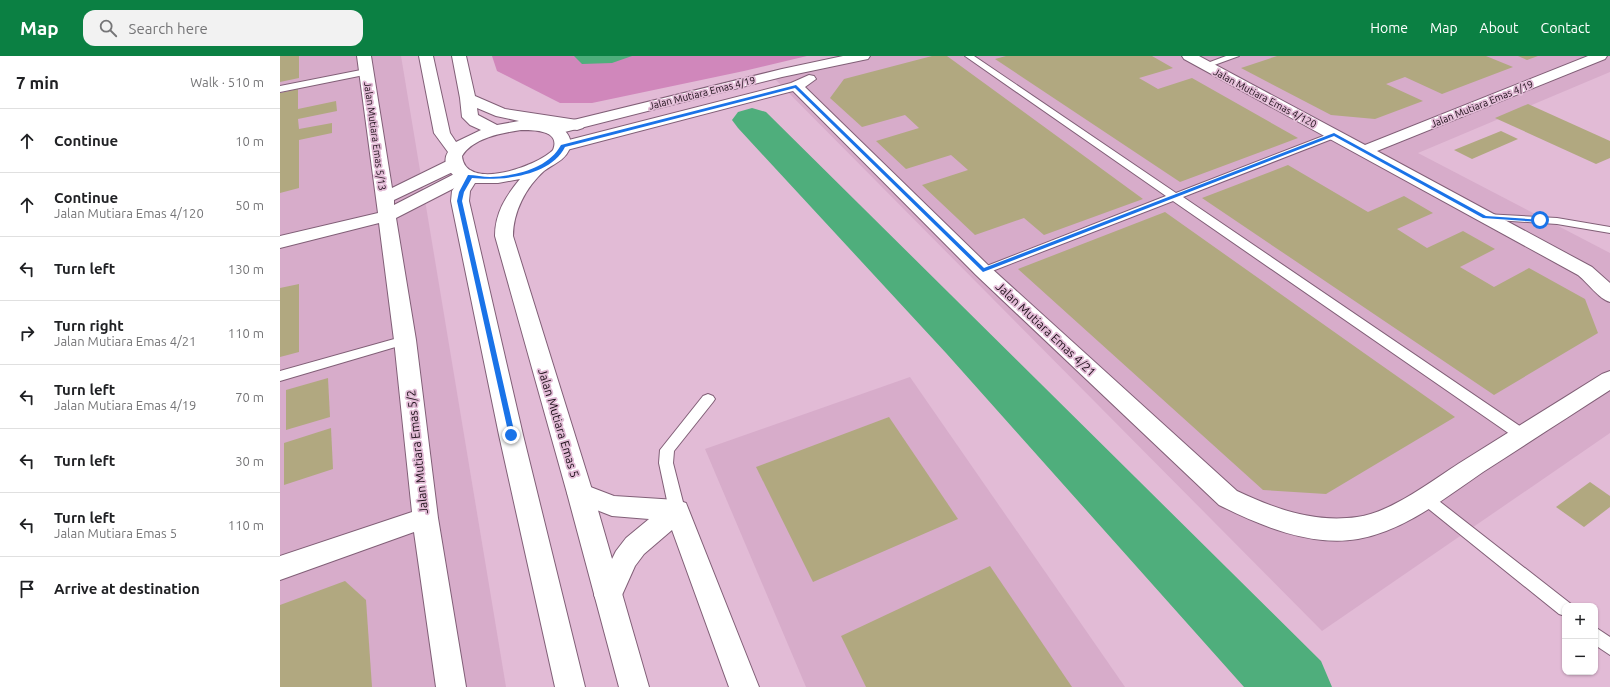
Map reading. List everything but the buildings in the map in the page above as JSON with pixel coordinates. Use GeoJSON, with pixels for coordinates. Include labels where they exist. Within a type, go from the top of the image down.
{"type":"FeatureCollection","features":[{"type":"Feature","properties":{"kind":"street","name":"Jalan Mutiara Emas 5/13"},"geometry":{"type":"LineString","coordinates":[[364,56],[385,207]]}},
{"type":"Feature","properties":{"kind":"street"},"geometry":{"type":"LineString","coordinates":[[426,56],[442,133],[461,167],[489,179],[503,178],[538,168],[553,160],[563,146],[563,140],[560,135],[553,130],[544,127],[521,125],[494,130],[471,139],[461,167],[460,201],[511,435],[570,687]]}},
{"type":"Feature","properties":{"kind":"street"},"geometry":{"type":"LineString","coordinates":[[459,56],[468,98],[470,117],[476,122],[494,130]]}},
{"type":"Feature","properties":{"kind":"street","name":"Jalan Mutiara Emas 4/120"},"geometry":{"type":"LineString","coordinates":[[1189,56],[1585,271],[1598,282],[1610,296]]}},
{"type":"Feature","properties":{"kind":"street","name":"Jalan Mutiara Emas 4/19"},"geometry":{"type":"LineString","coordinates":[[1364,151],[1598,56]]}},
{"type":"Feature","properties":{"kind":"street","name":"Jalan Mutiara Emas 4/19"},"geometry":{"type":"LineString","coordinates":[[563,146],[796,86],[858,57]]}},
{"type":"Feature","properties":{"kind":"street","name":"Jalan Mutiara Emas 4/19"},"geometry":{"type":"LineString","coordinates":[[553,130],[782,73],[858,57]]}},
{"type":"Feature","properties":{"kind":"street","name":"Jalan Mutiara Emas 4/21"},"geometry":{"type":"LineString","coordinates":[[796,86],[983,271],[1228,498],[1260,513],[1299,524],[1338,529],[1374,525],[1425,498],[1610,380]]}},
{"type":"Feature","properties":{"kind":"street"},"geometry":{"type":"LineString","coordinates":[[468,98],[501,113],[577,125]]}},
{"type":"Feature","properties":{"kind":"street"},"geometry":{"type":"LineString","coordinates":[[280,242],[385,207],[461,167]]}},
{"type":"Feature","properties":{"kind":"street","name":"Jalan Mutiara Emas 5"},"geometry":{"type":"LineString","coordinates":[[538,168],[511,201],[503,224],[504,236],[580,493],[634,687]]}},
{"type":"Feature","properties":{"kind":"street","name":"Jalan Mutiara Emas 5/2"},"geometry":{"type":"LineString","coordinates":[[385,207],[405,340],[425,518],[451,687]]}},
{"type":"Feature","properties":{"kind":"street"},"geometry":{"type":"LineString","coordinates":[[580,493],[612,506],[677,510]]}},
{"type":"Feature","properties":{"kind":"street"},"geometry":{"type":"LineString","coordinates":[[608,595],[625,559],[635,546],[677,510]]}},
{"type":"Feature","properties":{"kind":"street"},"geometry":{"type":"LineString","coordinates":[[677,510],[744,687]]}},
{"type":"Feature","properties":{"kind":"street"},"geometry":{"type":"LineString","coordinates":[[280,568],[425,518]]}},
{"type":"Feature","properties":{"kind":"lane"},"geometry":{"type":"LineString","coordinates":[[969,56],[1522,435]]}},
{"type":"Feature","properties":{"kind":"lane"},"geometry":{"type":"LineString","coordinates":[[1206,65],[1235,56]]}},
{"type":"Feature","properties":{"kind":"lane"},"geometry":{"type":"LineString","coordinates":[[280,88],[366,72]]}},
{"type":"Feature","properties":{"kind":"lane"},"geometry":{"type":"LineString","coordinates":[[983,271],[1334,135]]}},
{"type":"Feature","properties":{"kind":"lane"},"geometry":{"type":"LineString","coordinates":[[1485,217],[1557,221],[1610,230]]}},
{"type":"Feature","properties":{"kind":"lane"},"geometry":{"type":"LineString","coordinates":[[280,376],[405,340]]}},
{"type":"Feature","properties":{"kind":"lane"},"geometry":{"type":"LineString","coordinates":[[677,510],[666,463],[667,450],[708,399]]}},
{"type":"Feature","properties":{"kind":"lane"},"geometry":{"type":"LineString","coordinates":[[1425,498],[1528,578],[1562,606]]}},
{"type":"Feature","properties":{"kind":"lane"},"geometry":{"type":"LineString","coordinates":[[1598,638],[1610,648]]}},
{"type":"Feature","properties":{"kind":"shaded area"},"geometry":{"type":"Polygon","coordinates":[[[280,56],[401,56],[506,687],[280,687],[280,56]]]}},
{"type":"Feature","properties":{"kind":"shaded area"},"geometry":{"type":"Polygon","coordinates":[[[492,56],[807,56],[592,103],[560,103],[497,71],[492,56]]]}},
{"type":"Feature","properties":{"kind":"shaded area"},"geometry":{"type":"Polygon","coordinates":[[[574,56],[632,56],[612,63],[582,64],[574,56]]]}},
{"type":"Feature","properties":{"kind":"shaded area"},"geometry":{"type":"Polygon","coordinates":[[[838,56],[1610,56],[1610,72],[1418,153],[1610,253],[1610,433],[1322,631],[769,73],[838,56]]]}},
{"type":"Feature","properties":{"kind":"shaded area"},"geometry":{"type":"Polygon","coordinates":[[[910,377],[1125,687],[806,687],[705,449],[910,377]]]}},
{"type":"Feature","properties":{"kind":"waterway"},"geometry":{"type":"LineString","coordinates":[[752,120],[965,340],[1294,687]]}},
{"type":"Feature","properties":{"kind":"route"},"geometry":{"type":"LineString","coordinates":[[511,435],[460,201],[461,192],[470,176],[489,179],[517,175],[543,166],[553,160],[563,146],[796,86],[983,271],[1334,135],[1485,217],[1540,220]]}}]}
